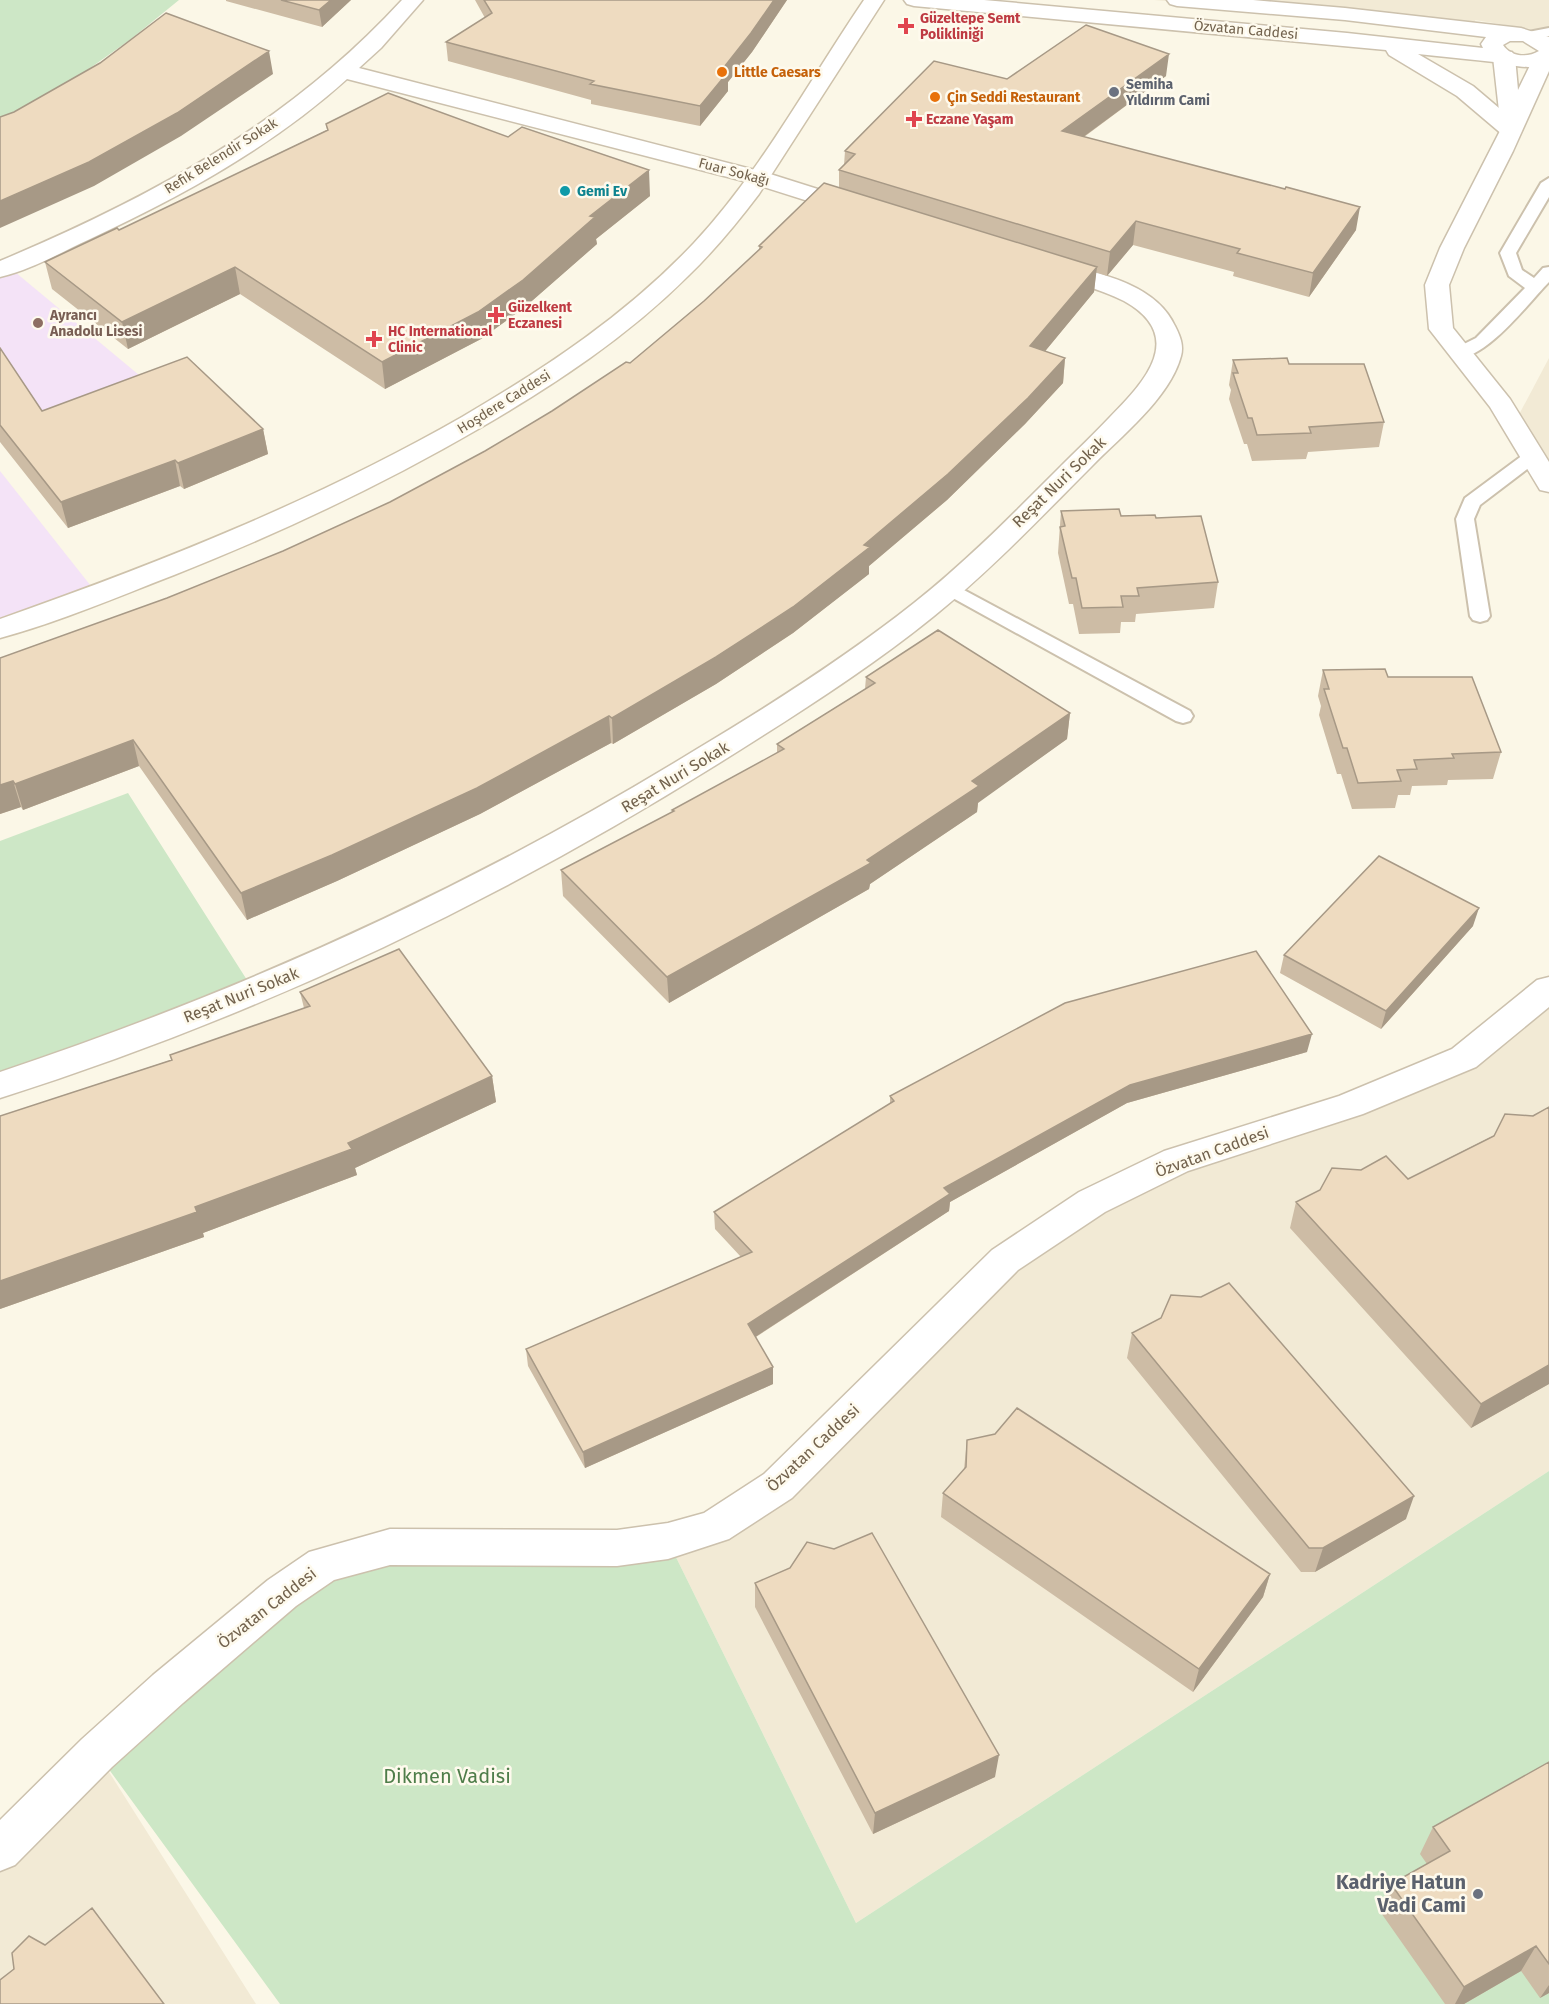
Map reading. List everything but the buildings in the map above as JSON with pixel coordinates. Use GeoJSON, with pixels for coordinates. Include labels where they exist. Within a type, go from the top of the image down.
{"type":"FeatureCollection","features":[{"type":"Feature","properties":{"kind":"street","name":"Refik Belendir Sokak"},"geometry":{"type":"LineString","coordinates":[[0,270],[83,234],[174,188],[262,133],[344,71],[414,0]]}},
{"type":"Feature","properties":{"kind":"street","name":"Hoşdere Caddesi"},"geometry":{"type":"LineString","coordinates":[[0,629],[120,587],[233,542],[339,495],[451,435],[549,376],[647,303],[704,246],[759,178],[874,0]]}},
{"type":"Feature","properties":{"kind":"street","name":"Özvatan Caddesi"},"geometry":{"type":"LineString","coordinates":[[914,0],[1385,43],[1530,62],[1547,53]]}},
{"type":"Feature","properties":{"kind":"street","name":"Özvatan Caddesi"},"geometry":{"type":"LineString","coordinates":[[1177,0],[1345,14],[1532,34]]}},
{"type":"Feature","properties":{"kind":"street"},"geometry":{"type":"LineString","coordinates":[[1511,130],[1504,57],[1493,49],[1495,40],[1509,35],[1532,34],[1544,42],[1547,53],[1502,151],[1452,248],[1437,285],[1442,329],[1501,404],[1549,484]]}},
{"type":"Feature","properties":{"kind":"street"},"geometry":{"type":"LineString","coordinates":[[1385,43],[1465,91],[1511,130]]}},
{"type":"Feature","properties":{"kind":"street","name":"Fuar Sokağı"},"geometry":{"type":"LineString","coordinates":[[344,71],[759,178],[872,213]]}},
{"type":"Feature","properties":{"kind":"street","name":"Reşat Nuri Sokak"},"geometry":{"type":"LineString","coordinates":[[0,1085],[44,1071],[254,991],[351,950],[501,878],[661,787],[773,715],[873,648],[950,588],[1145,397],[1161,372],[1170,348],[1163,322],[1147,306],[1120,290],[1030,262]]}},
{"type":"Feature","properties":{"kind":"street","name":"Özvatan Caddesi"},"geometry":{"type":"LineString","coordinates":[[0,1850],[97,1753],[168,1689],[282,1593],[323,1565],[390,1546],[617,1548],[668,1541],[715,1527],[778,1486],[1005,1260],[1092,1202],[1176,1161],[1351,1105],[1464,1058],[1549,989]]}},
{"type":"Feature","properties":{"kind":"lane"},"geometry":{"type":"LineString","coordinates":[[1534,287],[1515,272],[1508,253],[1549,183]]}},
{"type":"Feature","properties":{"kind":"lane"},"geometry":{"type":"LineString","coordinates":[[1461,353],[1482,342],[1549,272]]}},
{"type":"Feature","properties":{"kind":"lane"},"geometry":{"type":"LineString","coordinates":[[1480,616],[1465,519],[1472,502],[1533,456]]}},
{"type":"Feature","properties":{"kind":"lane"},"geometry":{"type":"LineString","coordinates":[[950,588],[1183,716]]}},
{"type":"Feature","properties":{"kind":"shaded area"},"geometry":{"type":"Polygon","coordinates":[[[1154,0],[1549,0],[1549,32],[1475,20],[1477,29],[1154,0]]]}},
{"type":"Feature","properties":{"kind":"shaded area","name":"Ayrancı Anadolu Lisesi"},"geometry":{"type":"Polygon","coordinates":[[[9,267],[139,375],[0,432],[0,270],[9,267]]]}},
{"type":"Feature","properties":{"kind":"shaded area"},"geometry":{"type":"Polygon","coordinates":[[[1549,358],[1549,484],[1514,424],[1549,358]]]}},
{"type":"Feature","properties":{"kind":"shaded area"},"geometry":{"type":"Polygon","coordinates":[[[0,471],[98,595],[0,629],[0,471]]]}},
{"type":"Feature","properties":{"kind":"shaded area"},"geometry":{"type":"Polygon","coordinates":[[[1549,989],[1549,1471],[856,1923],[668,1541],[715,1527],[1092,1202],[1464,1058],[1549,989]]]}},
{"type":"Feature","properties":{"kind":"shaded area"},"geometry":{"type":"Polygon","coordinates":[[[97,1753],[256,2004],[0,2004],[0,1850],[97,1753]]]}},
{"type":"Feature","properties":{"kind":"green space"},"geometry":{"type":"Polygon","coordinates":[[[0,0],[179,0],[131,39],[76,78],[0,120],[0,0]]]}},
{"type":"Feature","properties":{"kind":"green space"},"geometry":{"type":"Polygon","coordinates":[[[128,793],[254,991],[0,1085],[0,841],[128,793]]]}},
{"type":"Feature","properties":{"kind":"green space","name":"Dikmen Vadisi"},"geometry":{"type":"Polygon","coordinates":[[[1549,1471],[1549,2004],[280,2004],[97,1753],[323,1565],[668,1541],[856,1923],[1549,1471]]]}},
{"type":"Feature","properties":{"kind":"place","name":"Güzeltepe Semt Polikliniği"},"geometry":{"type":"Point","coordinates":[906,26]}},
{"type":"Feature","properties":{"kind":"place","name":"Little Caesars"},"geometry":{"type":"Point","coordinates":[722,72]}},
{"type":"Feature","properties":{"kind":"place","name":"Semiha Yıldırım Cami"},"geometry":{"type":"Point","coordinates":[1114,92]}},
{"type":"Feature","properties":{"kind":"place","name":"Çin Seddi Restaurant"},"geometry":{"type":"Point","coordinates":[935,97]}},
{"type":"Feature","properties":{"kind":"place","name":"Eczane Yaşam"},"geometry":{"type":"Point","coordinates":[914,119]}},
{"type":"Feature","properties":{"kind":"place","name":"Gemi Ev"},"geometry":{"type":"Point","coordinates":[565,191]}},
{"type":"Feature","properties":{"kind":"place","name":"Güzelkent Eczanesi"},"geometry":{"type":"Point","coordinates":[496,315]}},
{"type":"Feature","properties":{"kind":"place","name":"Ayrancı Anadolu Lisesi"},"geometry":{"type":"Point","coordinates":[38,323]}},
{"type":"Feature","properties":{"kind":"place","name":"HC International Clinic"},"geometry":{"type":"Point","coordinates":[374,339]}},
{"type":"Feature","properties":{"kind":"place","name":"Kadriye Hatun Vadi Cami"},"geometry":{"type":"Point","coordinates":[1478,1894]}}]}
